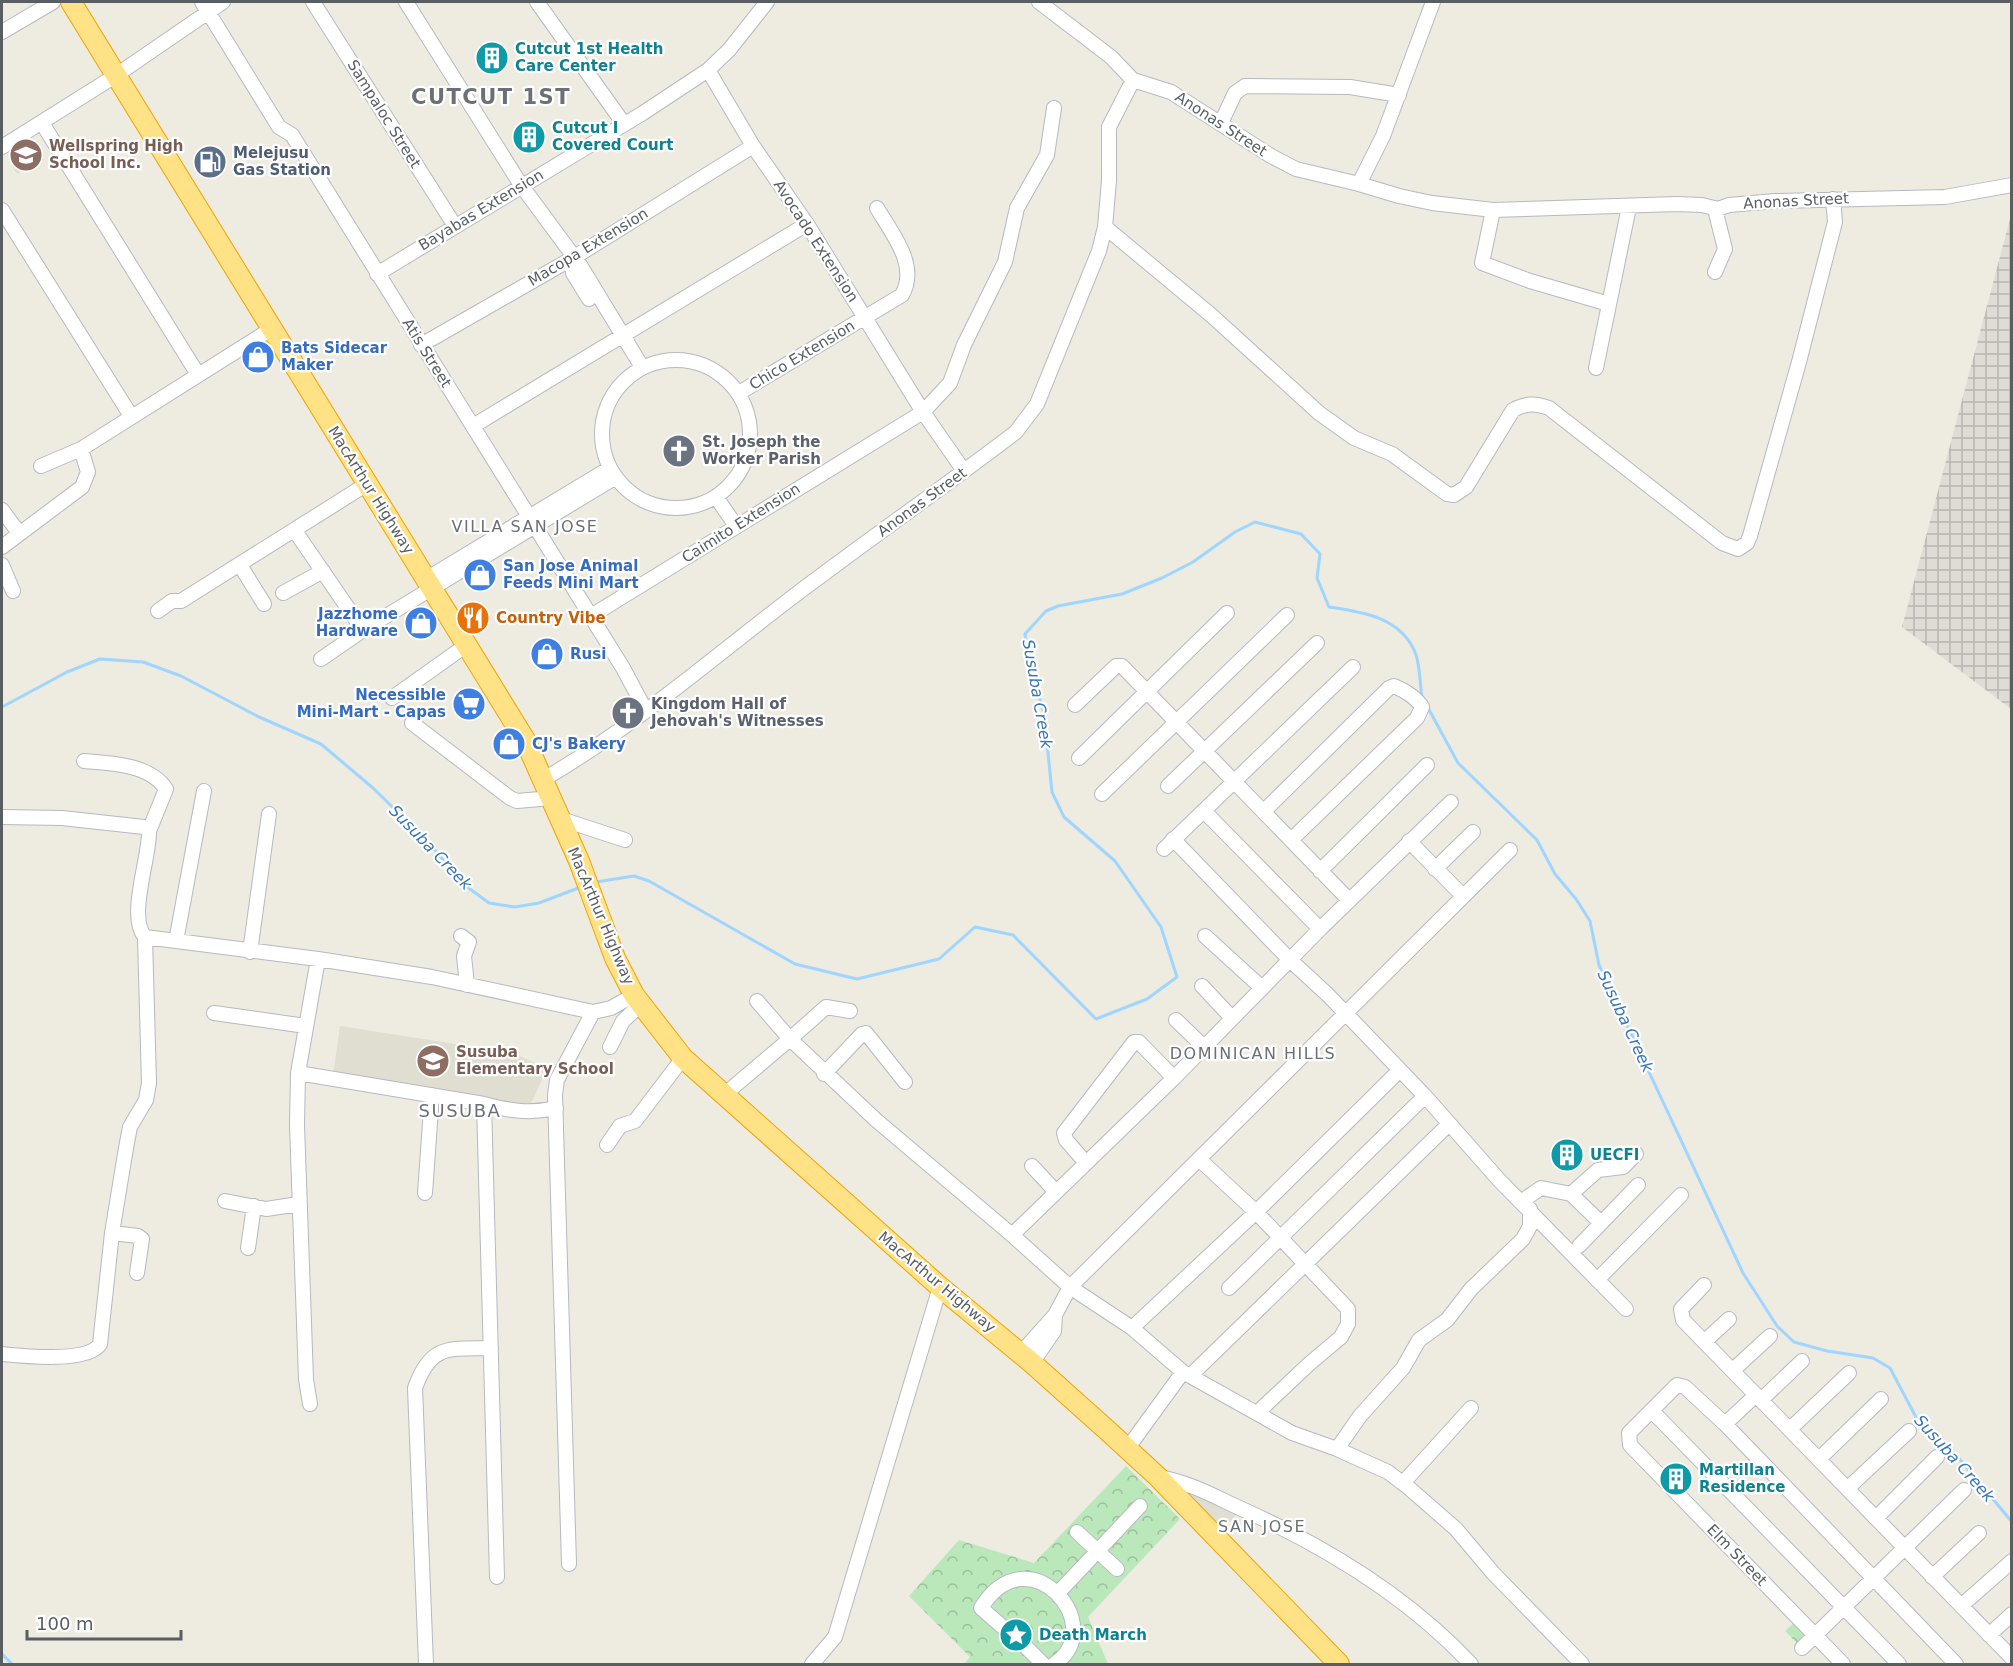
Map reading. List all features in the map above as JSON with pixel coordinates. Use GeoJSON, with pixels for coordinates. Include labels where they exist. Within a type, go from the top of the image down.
{"type":"FeatureCollection","features":[{"type":"Feature","properties":{"kind":"highway","name":"MacArthur Highway"},"geometry":{"type":"LineString","coordinates":[[71,2],[525,740],[579,861],[615,958],[637,999],[682,1058],[940,1287],[1027,1358],[1127,1449],[1158,1478],[1339,1665]]}},
{"type":"Feature","properties":{"kind":"street"},"geometry":{"type":"LineString","coordinates":[[2,32],[53,2]]}},
{"type":"Feature","properties":{"kind":"street"},"geometry":{"type":"LineString","coordinates":[[2,147],[115,76],[205,6],[224,2]]}},
{"type":"Feature","properties":{"kind":"street","name":"Sampaloc Street"},"geometry":{"type":"LineString","coordinates":[[313,2],[455,226]]}},
{"type":"Feature","properties":{"kind":"street"},"geometry":{"type":"LineString","coordinates":[[406,2],[521,185],[573,258],[573,273],[618,336],[638,370]]}},
{"type":"Feature","properties":{"kind":"street"},"geometry":{"type":"LineString","coordinates":[[537,2],[624,124]]}},
{"type":"Feature","properties":{"kind":"street","name":"Bayabas Extension"},"geometry":{"type":"LineString","coordinates":[[377,274],[624,124],[708,70],[729,50],[767,2]]}},
{"type":"Feature","properties":{"kind":"street"},"geometry":{"type":"LineString","coordinates":[[1039,2],[1111,57],[1133,80]]}},
{"type":"Feature","properties":{"kind":"street"},"geometry":{"type":"LineString","coordinates":[[1359,184],[1383,136],[1433,2]]}},
{"type":"Feature","properties":{"kind":"street","name":"Atis Street"},"geometry":{"type":"LineString","coordinates":[[205,6],[279,127],[292,135],[530,523],[591,616],[646,711]]}},
{"type":"Feature","properties":{"kind":"street","name":"Avocado Extension"},"geometry":{"type":"LineString","coordinates":[[708,70],[753,146],[807,224],[922,412],[964,471]]}},
{"type":"Feature","properties":{"kind":"street","name":"Anonas Street"},"geometry":{"type":"LineString","coordinates":[[544,779],[580,758],[646,711],[804,589],[1016,432],[1036,404],[1099,251],[1105,227],[1109,181],[1109,127],[1133,80],[1171,92],[1296,170],[1432,203],[1493,210],[1691,204],[1715,209],[1732,204],[1945,197],[2012,185]]}},
{"type":"Feature","properties":{"kind":"street"},"geometry":{"type":"LineString","coordinates":[[1221,123],[1235,93],[1245,86],[1341,86],[1398,95]]}},
{"type":"Feature","properties":{"kind":"street","name":"Caimito Extension"},"geometry":{"type":"LineString","coordinates":[[591,616],[922,412],[950,383],[964,345],[1005,262],[1017,208],[1047,155],[1054,108]]}},
{"type":"Feature","properties":{"kind":"street"},"geometry":{"type":"LineString","coordinates":[[42,123],[197,373]]}},
{"type":"Feature","properties":{"kind":"street","name":"Macopa Extension"},"geometry":{"type":"LineString","coordinates":[[421,345],[573,258],[753,146]]}},
{"type":"Feature","properties":{"kind":"street"},"geometry":{"type":"LineString","coordinates":[[1105,227],[1180,288],[1319,413],[1354,438],[1392,454],[1447,494],[1454,495],[1466,487],[1513,410],[1523,405],[1541,405],[1549,408],[1722,543],[1738,549],[1747,543],[1753,525],[1799,362],[1835,222],[1833,199]]}},
{"type":"Feature","properties":{"kind":"street"},"geometry":{"type":"LineString","coordinates":[[1596,368],[1629,207]]}},
{"type":"Feature","properties":{"kind":"street","name":"Chico Extension"},"geometry":{"type":"LineString","coordinates":[[739,393],[902,295],[908,276],[908,262],[877,208]]}},
{"type":"Feature","properties":{"kind":"street"},"geometry":{"type":"LineString","coordinates":[[1715,209],[1725,249],[1715,272]]}},
{"type":"Feature","properties":{"kind":"street"},"geometry":{"type":"LineString","coordinates":[[2,210],[131,416]]}},
{"type":"Feature","properties":{"kind":"street"},"geometry":{"type":"LineString","coordinates":[[1493,210],[1482,263],[1530,281],[1609,304]]}},
{"type":"Feature","properties":{"kind":"street"},"geometry":{"type":"LineString","coordinates":[[472,426],[807,224]]}},
{"type":"Feature","properties":{"kind":"street"},"geometry":{"type":"LineString","coordinates":[[41,466],[81,449],[197,373],[273,328]]}},
{"type":"Feature","properties":{"kind":"street"},"geometry":{"type":"LineString","coordinates":[[684,359],[706,365],[724,376],[739,393],[749,415],[751,438],[746,461],[734,482],[716,497],[694,507],[670,508],[647,503],[627,490],[613,473],[604,453],[602,430],[606,408],[618,388],[638,370],[663,360],[684,359]]}},
{"type":"Feature","properties":{"kind":"street"},"geometry":{"type":"LineString","coordinates":[[2,547],[82,487],[88,472],[81,449]]}},
{"type":"Feature","properties":{"kind":"street"},"geometry":{"type":"LineString","coordinates":[[321,659],[429,584],[613,473]]}},
{"type":"Feature","properties":{"kind":"street"},"geometry":{"type":"LineString","coordinates":[[158,611],[172,601],[181,601],[367,484]]}},
{"type":"Feature","properties":{"kind":"street"},"geometry":{"type":"LineString","coordinates":[[716,497],[736,526]]}},
{"type":"Feature","properties":{"kind":"street"},"geometry":{"type":"LineString","coordinates":[[2,510],[20,533]]}},
{"type":"Feature","properties":{"kind":"street"},"geometry":{"type":"LineString","coordinates":[[295,531],[363,630]]}},
{"type":"Feature","properties":{"kind":"street"},"geometry":{"type":"LineString","coordinates":[[2,565],[13,591]]}},
{"type":"Feature","properties":{"kind":"street"},"geometry":{"type":"LineString","coordinates":[[240,565],[264,604]]}},
{"type":"Feature","properties":{"kind":"street"},"geometry":{"type":"LineString","coordinates":[[283,593],[323,572]]}},
{"type":"Feature","properties":{"kind":"street"},"geometry":{"type":"LineString","coordinates":[[1079,758],[1227,613]]}},
{"type":"Feature","properties":{"kind":"street"},"geometry":{"type":"LineString","coordinates":[[1102,794],[1287,615]]}},
{"type":"Feature","properties":{"kind":"street"},"geometry":{"type":"LineString","coordinates":[[1168,786],[1317,643]]}},
{"type":"Feature","properties":{"kind":"street"},"geometry":{"type":"LineString","coordinates":[[392,698],[468,644]]}},
{"type":"Feature","properties":{"kind":"street"},"geometry":{"type":"LineString","coordinates":[[1075,705],[1116,666],[1122,666],[1349,900]]}},
{"type":"Feature","properties":{"kind":"street"},"geometry":{"type":"LineString","coordinates":[[1353,667],[1168,844],[1346,1015],[1425,1096],[1498,1180],[1526,1205],[1626,1309]]}},
{"type":"Feature","properties":{"kind":"street"},"geometry":{"type":"LineString","coordinates":[[1264,811],[1389,688],[1394,686],[1399,688],[1419,702],[1422,707],[1417,718],[1291,840]]}},
{"type":"Feature","properties":{"kind":"street"},"geometry":{"type":"LineString","coordinates":[[412,723],[510,798],[517,801],[551,798]]}},
{"type":"Feature","properties":{"kind":"street"},"geometry":{"type":"LineString","coordinates":[[84,760],[124,764],[161,781],[166,789],[149,831],[139,908],[139,931],[145,937],[318,959],[466,985],[593,1012],[637,999]]}},
{"type":"Feature","properties":{"kind":"street"},"geometry":{"type":"LineString","coordinates":[[1320,871],[1427,765]]}},
{"type":"Feature","properties":{"kind":"street"},"geometry":{"type":"LineString","coordinates":[[176,941],[204,791]]}},
{"type":"Feature","properties":{"kind":"street"},"geometry":{"type":"LineString","coordinates":[[1012,1235],[1174,1078],[1320,928],[1451,802]]}},
{"type":"Feature","properties":{"kind":"street"},"geometry":{"type":"LineString","coordinates":[[1204,811],[1320,928]]}},
{"type":"Feature","properties":{"kind":"street"},"geometry":{"type":"LineString","coordinates":[[250,952],[269,814]]}},
{"type":"Feature","properties":{"kind":"street"},"geometry":{"type":"LineString","coordinates":[[2,817],[62,818],[144,827],[149,831]]}},
{"type":"Feature","properties":{"kind":"street"},"geometry":{"type":"LineString","coordinates":[[558,818],[625,840]]}},
{"type":"Feature","properties":{"kind":"street"},"geometry":{"type":"LineString","coordinates":[[1435,869],[1473,832]]}},
{"type":"Feature","properties":{"kind":"street"},"geometry":{"type":"LineString","coordinates":[[1409,841],[1463,896]]}},
{"type":"Feature","properties":{"kind":"street"},"geometry":{"type":"LineString","coordinates":[[1027,1358],[1054,1331],[1056,1315],[1070,1287],[1510,850]]}},
{"type":"Feature","properties":{"kind":"street"},"geometry":{"type":"LineString","coordinates":[[461,936],[469,942],[464,956],[466,985]]}},
{"type":"Feature","properties":{"kind":"street"},"geometry":{"type":"LineString","coordinates":[[1205,936],[1262,988]]}},
{"type":"Feature","properties":{"kind":"street"},"geometry":{"type":"LineString","coordinates":[[2,1354],[48,1358],[97,1349],[103,1329],[112,1233],[130,1127],[146,1100],[148,1083],[145,937]]}},
{"type":"Feature","properties":{"kind":"street"},"geometry":{"type":"LineString","coordinates":[[310,1404],[306,1379],[299,1204],[298,1073],[318,959]]}},
{"type":"Feature","properties":{"kind":"street"},"geometry":{"type":"LineString","coordinates":[[1203,987],[1232,1018]]}},
{"type":"Feature","properties":{"kind":"street"},"geometry":{"type":"LineString","coordinates":[[610,1047],[637,999]]}},
{"type":"Feature","properties":{"kind":"street"},"geometry":{"type":"LineString","coordinates":[[758,1001],[824,1074],[1070,1287],[1132,1328],[1186,1374],[1292,1433],[1337,1449],[1388,1472],[1403,1484],[1456,1529],[1493,1574],[1582,1665]]}},
{"type":"Feature","properties":{"kind":"street"},"geometry":{"type":"LineString","coordinates":[[725,1094],[826,1008],[833,1006],[850,1011]]}},
{"type":"Feature","properties":{"kind":"street"},"geometry":{"type":"LineString","coordinates":[[569,1564],[557,1080],[593,1012]]}},
{"type":"Feature","properties":{"kind":"street"},"geometry":{"type":"LineString","coordinates":[[214,1013],[306,1026]]}},
{"type":"Feature","properties":{"kind":"street"},"geometry":{"type":"LineString","coordinates":[[1176,1020],[1204,1047]]}},
{"type":"Feature","properties":{"kind":"street"},"geometry":{"type":"LineString","coordinates":[[824,1074],[862,1034],[866,1033],[905,1082]]}},
{"type":"Feature","properties":{"kind":"street"},"geometry":{"type":"LineString","coordinates":[[1086,1163],[1066,1140],[1064,1133],[1134,1042],[1139,1042],[1174,1078]]}},
{"type":"Feature","properties":{"kind":"street"},"geometry":{"type":"LineString","coordinates":[[607,1145],[620,1126],[635,1121],[682,1058]]}},
{"type":"Feature","properties":{"kind":"street"},"geometry":{"type":"LineString","coordinates":[[1132,1328],[1256,1212],[1400,1070]]}},
{"type":"Feature","properties":{"kind":"street"},"geometry":{"type":"LineString","coordinates":[[298,1073],[525,1113],[556,1108]]}},
{"type":"Feature","properties":{"kind":"street"},"geometry":{"type":"LineString","coordinates":[[425,1193],[432,1095]]}},
{"type":"Feature","properties":{"kind":"street"},"geometry":{"type":"LineString","coordinates":[[1229,1288],[1425,1096]]}},
{"type":"Feature","properties":{"kind":"street"},"geometry":{"type":"LineString","coordinates":[[484,1104],[496,1576]]}},
{"type":"Feature","properties":{"kind":"street"},"geometry":{"type":"LineString","coordinates":[[1127,1449],[1186,1374],[1306,1265],[1449,1124]]}},
{"type":"Feature","properties":{"kind":"street"},"geometry":{"type":"LineString","coordinates":[[1571,1194],[1598,1170],[1623,1167],[1636,1154]]}},
{"type":"Feature","properties":{"kind":"street"},"geometry":{"type":"LineString","coordinates":[[1200,1160],[1256,1212],[1346,1305],[1348,1315],[1345,1332],[1257,1413]]}},
{"type":"Feature","properties":{"kind":"street"},"geometry":{"type":"LineString","coordinates":[[1032,1166],[1056,1192]]}},
{"type":"Feature","properties":{"kind":"street"},"geometry":{"type":"LineString","coordinates":[[1579,1246],[1638,1185]]}},
{"type":"Feature","properties":{"kind":"street"},"geometry":{"type":"LineString","coordinates":[[1526,1205],[1541,1188],[1571,1194],[1601,1223]]}},
{"type":"Feature","properties":{"kind":"street"},"geometry":{"type":"LineString","coordinates":[[1597,1280],[1681,1195]]}},
{"type":"Feature","properties":{"kind":"street"},"geometry":{"type":"LineString","coordinates":[[225,1202],[282,1208],[299,1204]]}},
{"type":"Feature","properties":{"kind":"street"},"geometry":{"type":"LineString","coordinates":[[1337,1449],[1360,1416],[1403,1368],[1419,1340],[1447,1320],[1471,1289],[1523,1239],[1530,1226],[1526,1205]]}},
{"type":"Feature","properties":{"kind":"street"},"geometry":{"type":"LineString","coordinates":[[248,1248],[254,1206]]}},
{"type":"Feature","properties":{"kind":"street"},"geometry":{"type":"LineString","coordinates":[[112,1233],[138,1236],[142,1239],[137,1273]]}},
{"type":"Feature","properties":{"kind":"street"},"geometry":{"type":"LineString","coordinates":[[1704,1285],[1681,1309],[1680,1315],[2012,1658]]}},
{"type":"Feature","properties":{"kind":"street"},"geometry":{"type":"LineString","coordinates":[[812,1665],[835,1636],[940,1287]]}},
{"type":"Feature","properties":{"kind":"street"},"geometry":{"type":"LineString","coordinates":[[1704,1342],[1729,1318]]}},
{"type":"Feature","properties":{"kind":"street"},"geometry":{"type":"LineString","coordinates":[[1733,1370],[1770,1336]]}},
{"type":"Feature","properties":{"kind":"street"},"geometry":{"type":"LineString","coordinates":[[426,1665],[415,1388],[418,1378],[437,1352],[444,1349],[490,1348]]}},
{"type":"Feature","properties":{"kind":"street"},"geometry":{"type":"LineString","coordinates":[[1725,1424],[1803,1361]]}},
{"type":"Feature","properties":{"kind":"street"},"geometry":{"type":"LineString","coordinates":[[1790,1429],[1850,1373]]}},
{"type":"Feature","properties":{"kind":"street"},"geometry":{"type":"LineString","coordinates":[[1899,1665],[1652,1411],[1677,1385],[1681,1385],[1725,1424],[1956,1665]]}},
{"type":"Feature","properties":{"kind":"street"},"geometry":{"type":"LineString","coordinates":[[1819,1459],[1881,1399]]}},
{"type":"Feature","properties":{"kind":"street"},"geometry":{"type":"LineString","coordinates":[[1403,1484],[1472,1408]]}},
{"type":"Feature","properties":{"kind":"street","name":"Elm Street"},"geometry":{"type":"LineString","coordinates":[[1652,1411],[1629,1433],[1629,1445],[1843,1665]]}},
{"type":"Feature","properties":{"kind":"street"},"geometry":{"type":"LineString","coordinates":[[1848,1488],[1909,1431]]}},
{"type":"Feature","properties":{"kind":"street"},"geometry":{"type":"LineString","coordinates":[[1877,1517],[1937,1457]]}},
{"type":"Feature","properties":{"kind":"street"},"geometry":{"type":"LineString","coordinates":[[1158,1478],[1199,1487],[1354,1567],[1429,1625],[1470,1665]]}},
{"type":"Feature","properties":{"kind":"street"},"geometry":{"type":"LineString","coordinates":[[1802,1648],[1964,1490]]}},
{"type":"Feature","properties":{"kind":"street"},"geometry":{"type":"LineString","coordinates":[[1056,1593],[1140,1506]]}},
{"type":"Feature","properties":{"kind":"street"},"geometry":{"type":"LineString","coordinates":[[1077,1532],[1117,1569]]}},
{"type":"Feature","properties":{"kind":"street"},"geometry":{"type":"LineString","coordinates":[[1932,1577],[1979,1533]]}},
{"type":"Feature","properties":{"kind":"street"},"geometry":{"type":"LineString","coordinates":[[1961,1606],[2012,1561]]}},
{"type":"Feature","properties":{"kind":"street"},"geometry":{"type":"LineString","coordinates":[[1005,1629],[981,1608],[1002,1585],[1016,1578],[1025,1577],[1042,1583],[1056,1593],[1070,1611],[1074,1634],[1066,1653],[1054,1665]]}},
{"type":"Feature","properties":{"kind":"street"},"geometry":{"type":"LineString","coordinates":[[1989,1635],[2012,1614]]}},
{"type":"Feature","properties":{"kind":"street"},"geometry":{"type":"LineString","coordinates":[[1025,1646],[1043,1665]]}},
{"type":"Feature","properties":{"kind":"shaded area","name":"Wellspring High School Inc."},"geometry":{"type":"Polygon","coordinates":[[[28,142],[39,160],[17,174],[11,164],[19,159],[14,151],[28,142]]]}},
{"type":"Feature","properties":{"kind":"shaded area"},"geometry":{"type":"Polygon","coordinates":[[[2011,215],[2012,709],[1902,627],[2011,215]]]}},
{"type":"Feature","properties":{"kind":"shaded area","name":"Susuba Elementary School"},"geometry":{"type":"Polygon","coordinates":[[[340,1026],[514,1053],[547,1069],[528,1110],[333,1076],[340,1026]]]}},
{"type":"Feature","properties":{"kind":"shaded area"},"geometry":{"type":"Polygon","coordinates":[[[1187,1491],[1241,1510],[1223,1529],[1187,1491]]]}},
{"type":"Feature","properties":{"kind":"green space"},"geometry":{"type":"Polygon","coordinates":[[[1126,1466],[1180,1519],[1088,1617],[1108,1664],[964,1664],[970,1657],[909,1596],[959,1540],[1034,1563],[1126,1466]]]}},
{"type":"Feature","properties":{"kind":"green space"},"geometry":{"type":"Polygon","coordinates":[[[1797,1620],[1811,1635],[1800,1646],[1785,1631],[1797,1620]]]}},
{"type":"Feature","properties":{"kind":"waterway","name":"Susuba Creek"},"geometry":{"type":"LineString","coordinates":[[596,882],[634,876],[649,881],[795,964],[857,979],[939,959],[975,927],[1013,935],[1096,1019],[1147,999],[1177,977],[1161,927],[1115,861],[1064,817],[1052,792],[1044,714],[1028,657],[1025,634],[1046,611],[1058,606],[1122,594],[1162,578],[1193,562],[1235,532],[1255,522],[1301,534],[1320,554],[1317,578],[1329,607],[1379,618],[1400,631],[1417,657],[1422,698]]}},
{"type":"Feature","properties":{"kind":"waterway","name":"Susuba Creek"},"geometry":{"type":"LineString","coordinates":[[2,707],[67,672],[100,659],[143,662],[181,676],[259,717],[321,744],[373,788],[425,839],[466,886],[489,903],[515,907],[539,903],[581,887]]}},
{"type":"Feature","properties":{"kind":"waterway","name":"Susuba Creek"},"geometry":{"type":"LineString","coordinates":[[1427,706],[1458,763],[1537,840],[1555,874],[1576,899],[1590,921],[1599,965],[1743,1273],[1777,1326],[1794,1342],[1827,1351],[1873,1358],[1890,1368],[1918,1421],[1947,1444],[2012,1522]]}},
{"type":"Feature","properties":{"kind":"waterway"},"geometry":{"type":"LineString","coordinates":[[2,1654],[12,1664]]}},
{"type":"Feature","properties":{"kind":"place","name":"Cutcut 1st Health Care Center"},"geometry":{"type":"Point","coordinates":[492,58]}},
{"type":"Feature","properties":{"kind":"place","name":"Cutcut Ⅰ Covered Court"},"geometry":{"type":"Point","coordinates":[529,137]}},
{"type":"Feature","properties":{"kind":"place","name":"Wellspring High School Inc."},"geometry":{"type":"Point","coordinates":[26,155]}},
{"type":"Feature","properties":{"kind":"place","name":"Melejusu Gas Station"},"geometry":{"type":"Point","coordinates":[210,162]}},
{"type":"Feature","properties":{"kind":"place","name":"Bats Sidecar Maker"},"geometry":{"type":"Point","coordinates":[258,357]}},
{"type":"Feature","properties":{"kind":"place","name":"St. Joseph the Worker Parish"},"geometry":{"type":"Point","coordinates":[679,451]}},
{"type":"Feature","properties":{"kind":"place","name":"San Jose Animal Feeds Mini Mart"},"geometry":{"type":"Point","coordinates":[480,575]}},
{"type":"Feature","properties":{"kind":"place","name":"Country Vibe"},"geometry":{"type":"Point","coordinates":[473,618]}},
{"type":"Feature","properties":{"kind":"place","name":"Jazzhome Hardware"},"geometry":{"type":"Point","coordinates":[421,623]}},
{"type":"Feature","properties":{"kind":"place","name":"Rusi"},"geometry":{"type":"Point","coordinates":[547,654]}},
{"type":"Feature","properties":{"kind":"place","name":"Necessible Mini-Mart - Capas"},"geometry":{"type":"Point","coordinates":[469,704]}},
{"type":"Feature","properties":{"kind":"place","name":"Kingdom Hall of Jehovah's Witnesses"},"geometry":{"type":"Point","coordinates":[628,713]}},
{"type":"Feature","properties":{"kind":"place","name":"CJ's Bakery"},"geometry":{"type":"Point","coordinates":[509,744]}},
{"type":"Feature","properties":{"kind":"place","name":"Susuba Elementary School"},"geometry":{"type":"Point","coordinates":[433,1061]}},
{"type":"Feature","properties":{"kind":"place","name":"UECFI"},"geometry":{"type":"Point","coordinates":[1567,1155]}},
{"type":"Feature","properties":{"kind":"place","name":"Martillan Residence"},"geometry":{"type":"Point","coordinates":[1676,1479]}},
{"type":"Feature","properties":{"kind":"place","name":"Death March"},"geometry":{"type":"Point","coordinates":[1016,1635]}},
{"type":"Feature","properties":{"kind":"district","name":"CUTCUT 1ST"},"geometry":{"type":"Point","coordinates":[491,97]}},
{"type":"Feature","properties":{"kind":"district","name":"VILLA SAN JOSE"},"geometry":{"type":"Point","coordinates":[525,526]}},
{"type":"Feature","properties":{"kind":"district","name":"DOMINICAN HILLS"},"geometry":{"type":"Point","coordinates":[1253,1053]}},
{"type":"Feature","properties":{"kind":"district","name":"SUSUBA"},"geometry":{"type":"Point","coordinates":[460,1111]}},
{"type":"Feature","properties":{"kind":"district","name":"SAN JOSE"},"geometry":{"type":"Point","coordinates":[1262,1526]}}]}
